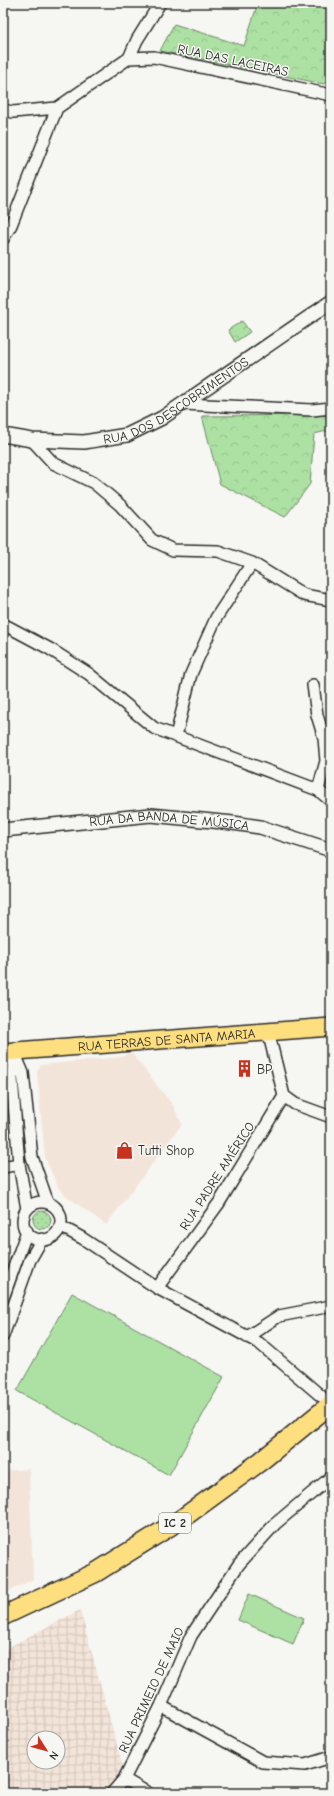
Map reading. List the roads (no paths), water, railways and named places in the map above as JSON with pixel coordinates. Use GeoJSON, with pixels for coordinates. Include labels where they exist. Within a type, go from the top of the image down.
{"type":"FeatureCollection","features":[{"type":"Feature","properties":{"kind":"highway","name":"IC 2"},"geometry":{"type":"LineString","coordinates":[[3,1616],[95,1573],[180,1520],[261,1461],[326,1400]]}},
{"type":"Feature","properties":{"kind":"highway","name":"IC 2"},"geometry":{"type":"LineString","coordinates":[[3,1625],[100,1579],[184,1526],[267,1466],[331,1415]]}},
{"type":"Feature","properties":{"kind":"main road","name":"RUA TERRAS DE SANTA MARIA"},"geometry":{"type":"LineString","coordinates":[[9,1052],[331,1027]]}},
{"type":"Feature","properties":{"kind":"street"},"geometry":{"type":"LineString","coordinates":[[3,110],[13,112],[57,108],[130,58],[137,40],[160,3]]}},
{"type":"Feature","properties":{"kind":"street","name":"RUA DAS LACEIRAS"},"geometry":{"type":"LineString","coordinates":[[130,58],[154,57],[331,95]]}},
{"type":"Feature","properties":{"kind":"street"},"geometry":{"type":"LineString","coordinates":[[3,239],[11,225],[57,108]]}},
{"type":"Feature","properties":{"kind":"street","name":"RUA DOS DESCOBRIMENTOS"},"geometry":{"type":"LineString","coordinates":[[3,434],[32,440],[84,442],[127,435],[162,418],[184,404],[331,302]]}},
{"type":"Feature","properties":{"kind":"street"},"geometry":{"type":"LineString","coordinates":[[184,404],[312,410],[331,408]]}},
{"type":"Feature","properties":{"kind":"street"},"geometry":{"type":"LineString","coordinates":[[32,440],[53,462],[94,483],[120,505],[152,540],[173,550],[218,551],[252,563],[304,595],[331,600]]}},
{"type":"Feature","properties":{"kind":"street"},"geometry":{"type":"LineString","coordinates":[[176,736],[191,674],[216,618],[252,563]]}},
{"type":"Feature","properties":{"kind":"street"},"geometry":{"type":"LineString","coordinates":[[3,624],[50,649],[90,674],[154,728],[318,790],[331,801]]}},
{"type":"Feature","properties":{"kind":"street"},"geometry":{"type":"LineString","coordinates":[[313,685],[317,715],[324,738],[326,761],[318,790]]}},
{"type":"Feature","properties":{"kind":"street","name":"RUA DA BANDA DE MÚSICA"},"geometry":{"type":"LineString","coordinates":[[3,830],[151,815],[260,827],[331,850]]}},
{"type":"Feature","properties":{"kind":"street"},"geometry":{"type":"LineString","coordinates":[[268,1031],[284,1096],[295,1104],[331,1117]]}},
{"type":"Feature","properties":{"kind":"street"},"geometry":{"type":"LineString","coordinates":[[3,1298],[27,1231],[24,1220],[27,1209],[19,1164],[9,1052]]}},
{"type":"Feature","properties":{"kind":"street"},"geometry":{"type":"LineString","coordinates":[[9,1052],[23,1073],[32,1156],[48,1203],[57,1210],[60,1215],[60,1226],[53,1236],[42,1239],[36,1238],[27,1231]]}},
{"type":"Feature","properties":{"kind":"street","name":"RUA PADRE AMÉRICO"},"geometry":{"type":"LineString","coordinates":[[157,1288],[219,1204],[284,1096]]}},
{"type":"Feature","properties":{"kind":"street"},"geometry":{"type":"LineString","coordinates":[[3,1167],[19,1164]]}},
{"type":"Feature","properties":{"kind":"street"},"geometry":{"type":"LineString","coordinates":[[27,1209],[37,1203],[48,1203]]}},
{"type":"Feature","properties":{"kind":"street"},"geometry":{"type":"LineString","coordinates":[[60,1226],[82,1238],[157,1288],[259,1344],[326,1400]]}},
{"type":"Feature","properties":{"kind":"street"},"geometry":{"type":"LineString","coordinates":[[3,1336],[30,1260],[42,1239]]}},
{"type":"Feature","properties":{"kind":"street"},"geometry":{"type":"LineString","coordinates":[[248,1337],[279,1316],[331,1306]]}},
{"type":"Feature","properties":{"kind":"street","name":"RUA PRIMEIO DE MAIO"},"geometry":{"type":"LineString","coordinates":[[112,1793],[124,1779],[161,1706],[191,1636],[239,1564],[275,1524],[331,1477]]}},
{"type":"Feature","properties":{"kind":"street"},"geometry":{"type":"LineString","coordinates":[[161,1706],[263,1762],[305,1765],[331,1757]]}},
{"type":"Feature","properties":{"kind":"street"},"geometry":{"type":"LineString","coordinates":[[124,1779],[148,1793]]}},
{"type":"Feature","properties":{"kind":"place","name":"BP"},"geometry":{"type":"Point","coordinates":[244,1069]}},
{"type":"Feature","properties":{"kind":"place","name":"Tutti Shop"},"geometry":{"type":"Point","coordinates":[125,1150]}}]}
